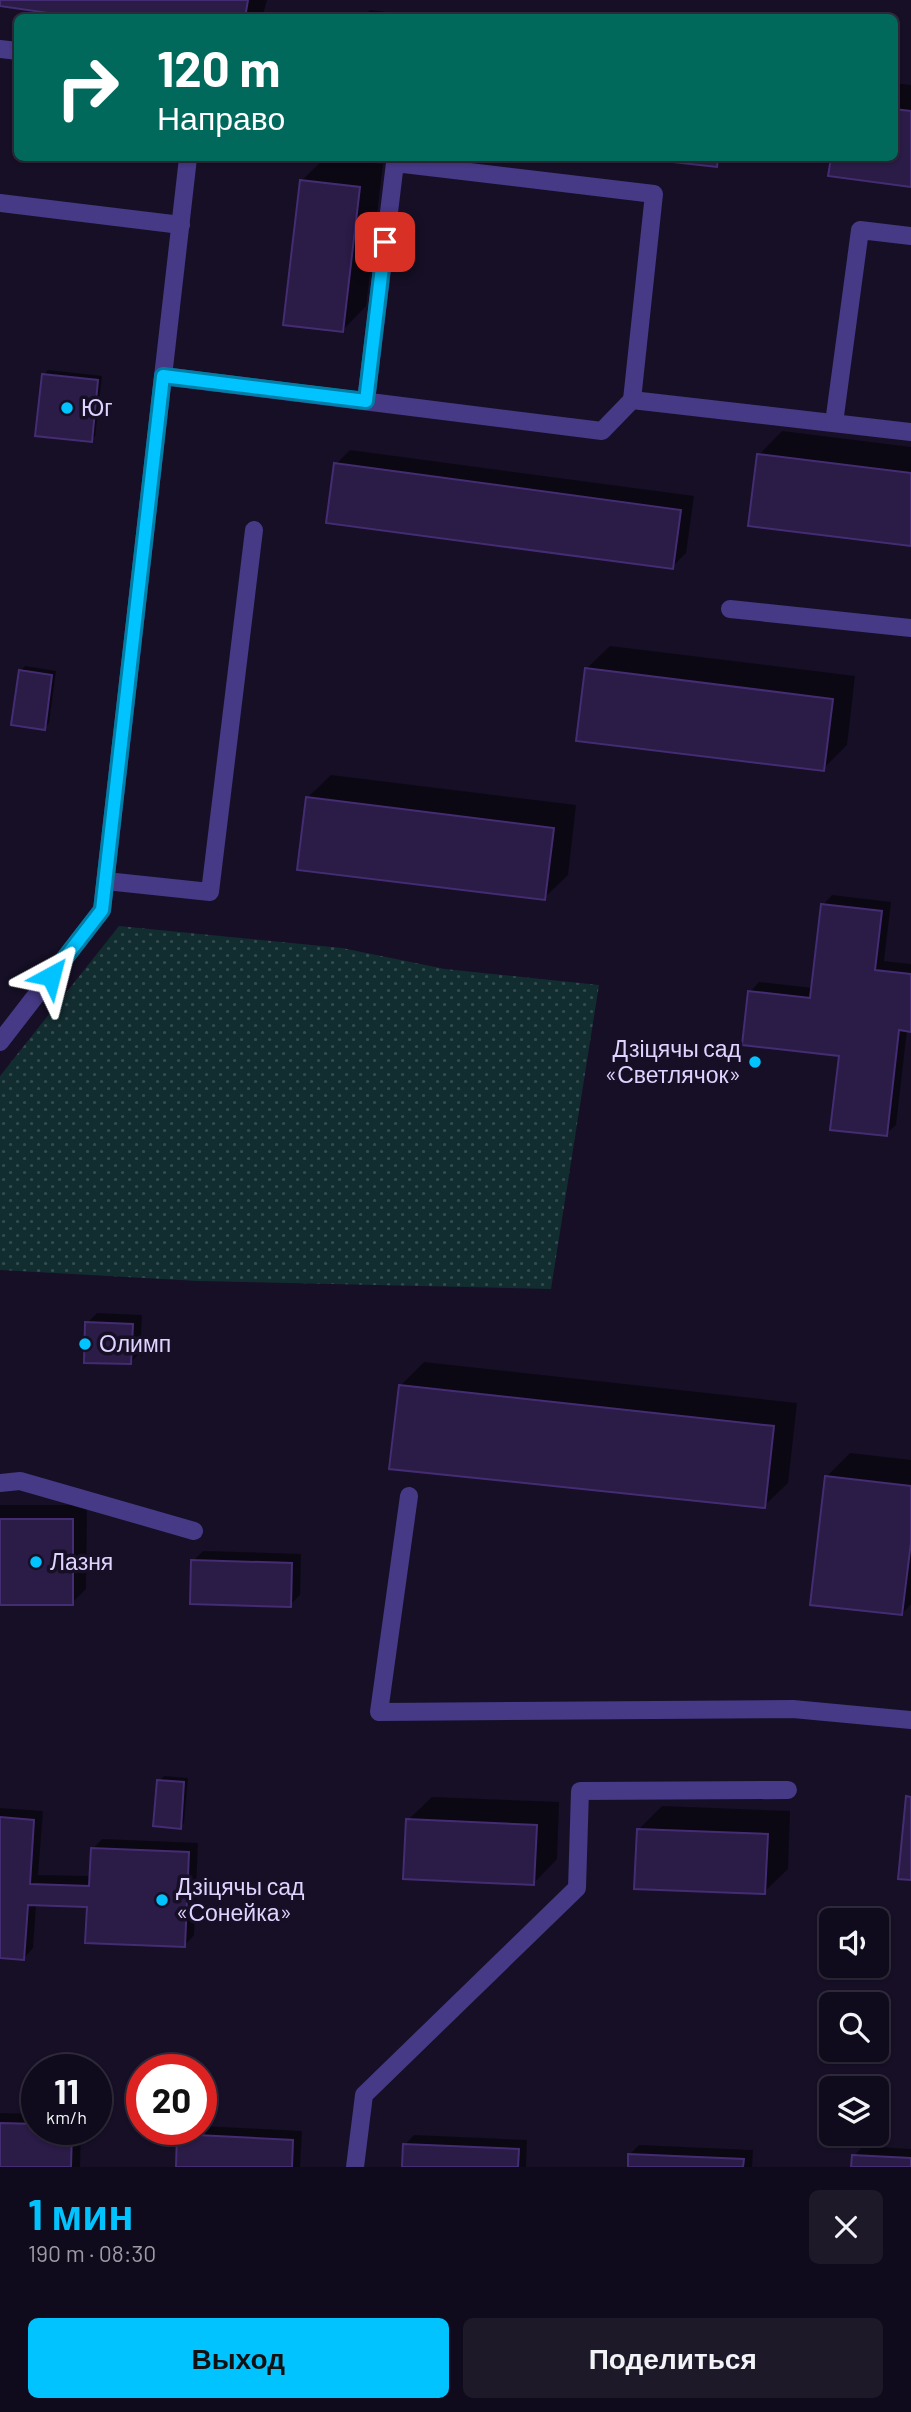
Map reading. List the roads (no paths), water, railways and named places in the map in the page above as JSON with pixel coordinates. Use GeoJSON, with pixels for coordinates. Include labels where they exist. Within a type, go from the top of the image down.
{"type":"FeatureCollection","features":[{"type":"Feature","properties":{"kind":"lane"},"geometry":{"type":"LineString","coordinates":[[0,1042],[102,910],[188,161]]}},
{"type":"Feature","properties":{"kind":"lane"},"geometry":{"type":"LineString","coordinates":[[163,376],[602,431],[632,400],[654,194],[395,163],[366,401]]}},
{"type":"Feature","properties":{"kind":"lane"},"geometry":{"type":"LineString","coordinates":[[0,203],[181,225]]}},
{"type":"Feature","properties":{"kind":"lane"},"geometry":{"type":"LineString","coordinates":[[834,423],[860,230],[911,236]]}},
{"type":"Feature","properties":{"kind":"lane"},"geometry":{"type":"LineString","coordinates":[[632,400],[911,432]]}},
{"type":"Feature","properties":{"kind":"lane"},"geometry":{"type":"LineString","coordinates":[[106,881],[210,892],[254,530]]}},
{"type":"Feature","properties":{"kind":"lane"},"geometry":{"type":"LineString","coordinates":[[730,609],[911,628]]}},
{"type":"Feature","properties":{"kind":"lane"},"geometry":{"type":"LineString","coordinates":[[0,1483],[19,1481],[194,1531]]}},
{"type":"Feature","properties":{"kind":"lane"},"geometry":{"type":"LineString","coordinates":[[409,1496],[379,1712],[793,1709],[911,1720]]}},
{"type":"Feature","properties":{"kind":"lane"},"geometry":{"type":"LineString","coordinates":[[355,2167],[363,2095],[577,1888],[580,1791],[788,1790]]}},
{"type":"Feature","properties":{"kind":"place","name":"Юг"},"geometry":{"type":"Point","coordinates":[67,408]}},
{"type":"Feature","properties":{"kind":"place","name":"Дзіцячы сад «Светлячок»"},"geometry":{"type":"Point","coordinates":[755,1062]}},
{"type":"Feature","properties":{"kind":"place","name":"Олимп"},"geometry":{"type":"Point","coordinates":[85,1344]}},
{"type":"Feature","properties":{"kind":"place","name":"Лазня"},"geometry":{"type":"Point","coordinates":[36,1562]}},
{"type":"Feature","properties":{"kind":"place","name":"Дзіцячы сад «Сонейка»"},"geometry":{"type":"Point","coordinates":[162,1900]}}]}
